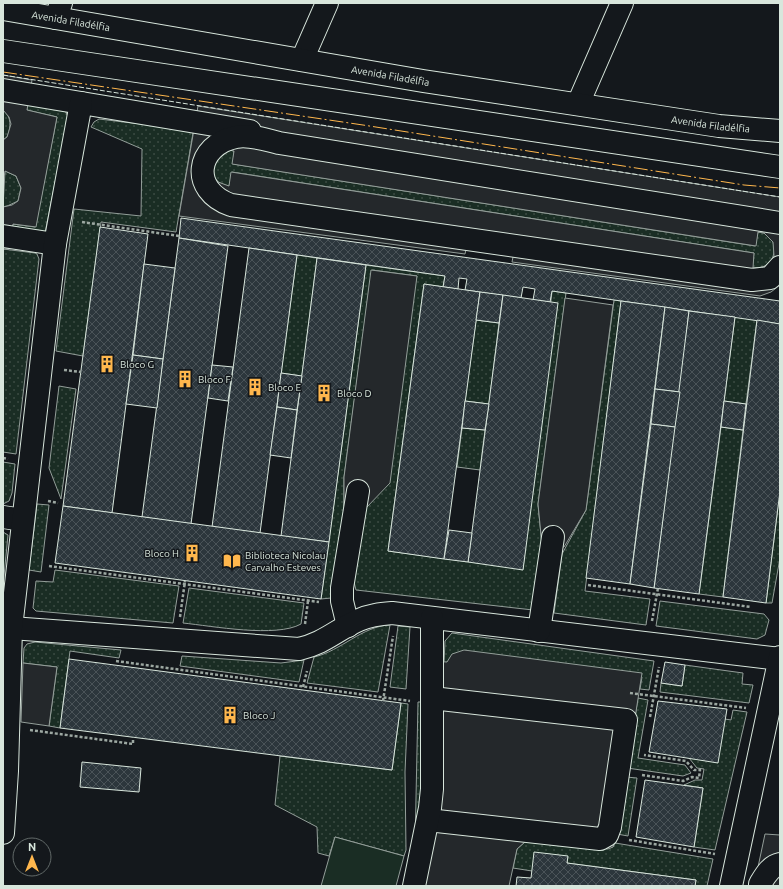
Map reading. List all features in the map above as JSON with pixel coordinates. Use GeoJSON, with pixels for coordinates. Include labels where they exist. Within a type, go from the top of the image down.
{"type":"FeatureCollection","features":[{"type":"Feature","properties":{"kind":"main road"},"geometry":{"type":"LineString","coordinates":[[302,60],[327,3]]}},
{"type":"Feature","properties":{"kind":"main road"},"geometry":{"type":"LineString","coordinates":[[578,104],[622,3]]}},
{"type":"Feature","properties":{"kind":"main road","name":"Avenida Filadélfia"},"geometry":{"type":"LineString","coordinates":[[3,9],[58,10],[302,60],[423,81],[719,126],[780,131]]}},
{"type":"Feature","properties":{"kind":"main road"},"geometry":{"type":"LineString","coordinates":[[3,51],[780,167]]}},
{"type":"Feature","properties":{"kind":"main road"},"geometry":{"type":"LineString","coordinates":[[3,90],[247,130],[263,139]]}},
{"type":"Feature","properties":{"kind":"main road"},"geometry":{"type":"LineString","coordinates":[[3,833],[8,727],[13,518],[55,244],[81,103]]}},
{"type":"Feature","properties":{"kind":"main road"},"geometry":{"type":"LineString","coordinates":[[779,226],[279,144],[263,139],[237,136],[212,148],[206,158],[202,171],[204,182],[209,192],[218,200],[230,205],[752,280],[770,278],[779,271]]}},
{"type":"Feature","properties":{"kind":"main road"},"geometry":{"type":"LineString","coordinates":[[3,236],[55,244]]}},
{"type":"Feature","properties":{"kind":"main road"},"geometry":{"type":"LineString","coordinates":[[348,626],[342,601],[342,588],[358,491]]}},
{"type":"Feature","properties":{"kind":"main road"},"geometry":{"type":"LineString","coordinates":[[539,631],[553,537]]}},
{"type":"Feature","properties":{"kind":"main road"},"geometry":{"type":"LineString","coordinates":[[10,628],[299,649],[316,645],[348,626],[373,615],[397,614],[662,646],[780,658],[731,883],[761,885],[766,874],[775,865],[780,864]]}},
{"type":"Feature","properties":{"kind":"main road"},"geometry":{"type":"LineString","coordinates":[[414,886],[428,820],[432,789],[422,700],[432,618]]}},
{"type":"Feature","properties":{"kind":"main road"},"geometry":{"type":"LineString","coordinates":[[422,700],[626,720],[607,835],[600,839],[428,820]]}},
{"type":"Feature","properties":{"kind":"path"},"geometry":{"type":"LineString","coordinates":[[100,225],[179,236]]}},
{"type":"Feature","properties":{"kind":"path"},"geometry":{"type":"LineString","coordinates":[[57,368],[81,372]]}},
{"type":"Feature","properties":{"kind":"path"},"geometry":{"type":"LineString","coordinates":[[49,566],[185,582],[308,601],[342,601]]}},
{"type":"Feature","properties":{"kind":"path"},"geometry":{"type":"LineString","coordinates":[[179,620],[185,582]]}},
{"type":"Feature","properties":{"kind":"path"},"geometry":{"type":"LineString","coordinates":[[588,585],[751,607]]}},
{"type":"Feature","properties":{"kind":"path"},"geometry":{"type":"LineString","coordinates":[[652,624],[658,588]]}},
{"type":"Feature","properties":{"kind":"path"},"geometry":{"type":"LineString","coordinates":[[305,626],[308,601]]}},
{"type":"Feature","properties":{"kind":"path"},"geometry":{"type":"LineString","coordinates":[[383,699],[397,614]]}},
{"type":"Feature","properties":{"kind":"path"},"geometry":{"type":"LineString","coordinates":[[649,724],[662,646]]}},
{"type":"Feature","properties":{"kind":"path"},"geometry":{"type":"LineString","coordinates":[[112,660],[383,699],[422,700]]}},
{"type":"Feature","properties":{"kind":"path"},"geometry":{"type":"LineString","coordinates":[[630,693],[753,709]]}},
{"type":"Feature","properties":{"kind":"path"},"geometry":{"type":"LineString","coordinates":[[8,727],[132,744],[133,737]]}},
{"type":"Feature","properties":{"kind":"path"},"geometry":{"type":"LineString","coordinates":[[618,772],[683,781],[692,777],[699,778],[700,770],[694,770],[686,761],[643,755],[645,747]]}},
{"type":"Feature","properties":{"kind":"path"},"geometry":{"type":"LineString","coordinates":[[607,835],[616,838],[719,855]]}},
{"type":"Feature","properties":{"kind":"green space"},"geometry":{"type":"Polygon","coordinates":[[[27,104],[61,110],[66,112],[68,117],[45,233],[12,229],[13,224],[35,227],[57,117],[27,110],[27,104]]]}},
{"type":"Feature","properties":{"kind":"green space"},"geometry":{"type":"Polygon","coordinates":[[[3,110],[8,116],[10,122],[7,137],[3,140],[3,110]]]}},
{"type":"Feature","properties":{"kind":"green space"},"geometry":{"type":"Polygon","coordinates":[[[99,119],[190,130],[193,133],[176,232],[101,222],[83,356],[56,351],[74,209],[141,216],[142,149],[91,127],[94,122],[99,119]]]}},
{"type":"Feature","properties":{"kind":"green space"},"geometry":{"type":"Polygon","coordinates":[[[229,150],[234,151],[233,164],[755,246],[758,232],[764,233],[773,242],[774,253],[773,258],[763,267],[752,268],[754,253],[232,172],[229,186],[218,182],[214,176],[214,167],[217,156],[229,150]]]}},
{"type":"Feature","properties":{"kind":"green space"},"geometry":{"type":"Polygon","coordinates":[[[5,171],[16,176],[21,188],[18,201],[3,207],[5,171]]]}},
{"type":"Feature","properties":{"kind":"green space"},"geometry":{"type":"Polygon","coordinates":[[[3,249],[35,253],[39,259],[16,454],[3,452],[3,249]]]}},
{"type":"Feature","properties":{"kind":"green space"},"geometry":{"type":"Polygon","coordinates":[[[297,255],[317,258],[302,376],[281,373],[297,255]]]}},
{"type":"Feature","properties":{"kind":"green space"},"geometry":{"type":"Polygon","coordinates":[[[366,265],[445,276],[443,287],[424,284],[388,551],[523,569],[552,291],[566,293],[538,504],[542,545],[533,610],[356,590],[354,582],[364,514],[417,276],[372,270],[344,477],[344,510],[331,598],[321,599],[366,265]]]}},
{"type":"Feature","properties":{"kind":"green space"},"geometry":{"type":"Polygon","coordinates":[[[614,300],[621,301],[585,591],[650,599],[646,625],[554,613],[562,554],[586,510],[614,300]]]}},
{"type":"Feature","properties":{"kind":"green space"},"geometry":{"type":"Polygon","coordinates":[[[735,317],[757,320],[746,404],[724,401],[735,317]]]}},
{"type":"Feature","properties":{"kind":"green space"},"geometry":{"type":"Polygon","coordinates":[[[476,320],[499,323],[489,404],[465,401],[476,320]]]}},
{"type":"Feature","properties":{"kind":"green space"},"geometry":{"type":"Polygon","coordinates":[[[59,386],[76,389],[61,499],[49,468],[59,386]]]}},
{"type":"Feature","properties":{"kind":"green space"},"geometry":{"type":"Polygon","coordinates":[[[721,427],[743,430],[723,597],[699,594],[721,427]]]}},
{"type":"Feature","properties":{"kind":"green space"},"geometry":{"type":"Polygon","coordinates":[[[462,428],[485,430],[480,470],[457,467],[462,428]]]}},
{"type":"Feature","properties":{"kind":"green space"},"geometry":{"type":"Polygon","coordinates":[[[3,462],[15,464],[12,493],[9,501],[3,504],[3,462]]]}},
{"type":"Feature","properties":{"kind":"green space"},"geometry":{"type":"Polygon","coordinates":[[[780,491],[780,558],[772,603],[766,603],[780,491]]]}},
{"type":"Feature","properties":{"kind":"green space"},"geometry":{"type":"Polygon","coordinates":[[[37,504],[49,505],[41,572],[29,570],[37,504]]]}},
{"type":"Feature","properties":{"kind":"green space"},"geometry":{"type":"Polygon","coordinates":[[[3,532],[8,535],[3,586],[3,532]]]}},
{"type":"Feature","properties":{"kind":"green space"},"geometry":{"type":"Polygon","coordinates":[[[55,570],[179,586],[173,623],[36,611],[33,608],[36,581],[53,582],[55,570]]]}},
{"type":"Feature","properties":{"kind":"green space"},"geometry":{"type":"Polygon","coordinates":[[[189,588],[304,603],[301,624],[290,628],[260,631],[183,623],[189,588]]]}},
{"type":"Feature","properties":{"kind":"green space"},"geometry":{"type":"Polygon","coordinates":[[[660,601],[764,614],[769,620],[765,635],[757,639],[656,626],[660,601]]]}},
{"type":"Feature","properties":{"kind":"green space"},"geometry":{"type":"Polygon","coordinates":[[[390,625],[378,692],[307,683],[314,657],[333,650],[370,630],[380,626],[390,625]]]}},
{"type":"Feature","properties":{"kind":"green space"},"geometry":{"type":"Polygon","coordinates":[[[398,626],[410,627],[406,689],[390,687],[398,626]]]}},
{"type":"Feature","properties":{"kind":"green space"},"geometry":{"type":"Polygon","coordinates":[[[452,633],[654,661],[649,690],[640,689],[642,677],[453,654],[447,663],[444,663],[445,641],[452,633]]]}},
{"type":"Feature","properties":{"kind":"green space"},"geometry":{"type":"Polygon","coordinates":[[[35,642],[121,650],[119,658],[70,651],[60,728],[49,726],[57,667],[23,663],[24,648],[27,644],[35,642]]]}},
{"type":"Feature","properties":{"kind":"green space"},"geometry":{"type":"Polygon","coordinates":[[[182,656],[281,663],[304,660],[299,682],[180,666],[182,656]]]}},
{"type":"Feature","properties":{"kind":"green space"},"geometry":{"type":"Polygon","coordinates":[[[685,665],[743,673],[742,684],[753,685],[749,703],[660,692],[661,683],[682,686],[685,665]]]}},
{"type":"Feature","properties":{"kind":"green space"},"geometry":{"type":"Polygon","coordinates":[[[638,698],[648,700],[638,758],[685,765],[691,773],[683,776],[627,768],[638,698]]]}},
{"type":"Feature","properties":{"kind":"green space"},"geometry":{"type":"Polygon","coordinates":[[[418,702],[423,702],[420,831],[415,846],[418,702]]]}},
{"type":"Feature","properties":{"kind":"green space"},"geometry":{"type":"Polygon","coordinates":[[[401,703],[408,704],[405,772],[406,850],[404,856],[335,837],[329,856],[318,853],[317,827],[275,805],[280,756],[392,770],[401,703]]]}},
{"type":"Feature","properties":{"kind":"green space"},"geometry":{"type":"Polygon","coordinates":[[[733,710],[747,712],[715,850],[694,847],[703,788],[684,785],[695,780],[702,780],[704,769],[697,768],[689,758],[725,719],[731,720],[733,710]]]}},
{"type":"Feature","properties":{"kind":"green space"},"geometry":{"type":"Polygon","coordinates":[[[626,777],[637,778],[628,836],[617,834],[626,777]]]}},
{"type":"Feature","properties":{"kind":"green space"},"geometry":{"type":"Polygon","coordinates":[[[335,837],[404,856],[396,886],[321,886],[335,837]]]}},
{"type":"Feature","properties":{"kind":"green space"},"geometry":{"type":"Polygon","coordinates":[[[526,841],[613,847],[615,843],[713,859],[707,886],[695,886],[696,880],[567,863],[568,857],[532,871],[513,868],[517,849],[526,841]]]}},
{"type":"Feature","properties":{"kind":"shaded area"},"geometry":{"type":"Polygon","coordinates":[[[3,75],[32,80],[27,110],[57,117],[36,227],[13,224],[9,249],[3,249],[3,207],[12,205],[18,201],[21,188],[16,176],[5,171],[3,184],[3,140],[7,137],[11,124],[9,117],[3,110],[3,75]]]}},
{"type":"Feature","properties":{"kind":"shaded area"},"geometry":{"type":"Polygon","coordinates":[[[198,106],[780,197],[780,285],[771,292],[760,296],[512,262],[514,252],[467,245],[465,254],[179,216],[198,106]],[[229,150],[217,156],[213,170],[214,177],[218,182],[229,186],[231,172],[754,253],[753,268],[765,267],[774,256],[773,242],[764,233],[758,232],[756,246],[232,164],[234,151],[229,150]]]}},
{"type":"Feature","properties":{"kind":"shaded area"},"geometry":{"type":"Polygon","coordinates":[[[371,270],[417,276],[390,483],[366,508],[344,506],[344,477],[371,270]]]}},
{"type":"Feature","properties":{"kind":"shaded area"},"geometry":{"type":"Polygon","coordinates":[[[565,298],[613,305],[586,510],[564,547],[542,545],[538,504],[565,298]]]}},
{"type":"Feature","properties":{"kind":"shaded area"},"geometry":{"type":"Polygon","coordinates":[[[464,650],[642,673],[617,834],[613,847],[608,849],[526,841],[517,849],[509,886],[407,886],[420,831],[423,661],[447,662],[452,654],[464,650]]]}},
{"type":"Feature","properties":{"kind":"shaded area"},"geometry":{"type":"Polygon","coordinates":[[[23,663],[57,667],[49,726],[21,722],[23,663]]]}},
{"type":"Feature","properties":{"kind":"shaded area"},"geometry":{"type":"Polygon","coordinates":[[[765,834],[780,835],[780,886],[754,886],[765,834]]]}},
{"type":"Feature","properties":{"kind":"building"},"geometry":{"type":"Polygon","coordinates":[[[181,218],[780,301],[780,324],[552,291],[550,302],[533,300],[535,289],[523,287],[521,298],[465,290],[467,279],[459,278],[458,289],[443,287],[445,276],[179,238],[181,218]]]}},
{"type":"Feature","properties":{"kind":"building","name":"Bloco G"},"geometry":{"type":"Polygon","coordinates":[[[100,227],[148,234],[112,513],[63,506],[100,227]]]}},
{"type":"Feature","properties":{"kind":"building","name":"Bloco F"},"geometry":{"type":"Polygon","coordinates":[[[179,238],[228,246],[191,524],[142,517],[179,238]]]}},
{"type":"Feature","properties":{"kind":"building","name":"Bloco E"},"geometry":{"type":"Polygon","coordinates":[[[249,248],[297,255],[260,533],[212,527],[249,248]]]}},
{"type":"Feature","properties":{"kind":"building","name":"Bloco D"},"geometry":{"type":"Polygon","coordinates":[[[317,258],[366,265],[329,542],[281,536],[317,258]]]}},
{"type":"Feature","properties":{"kind":"building"},"geometry":{"type":"Polygon","coordinates":[[[144,264],[175,268],[163,359],[133,355],[144,264]]]}},
{"type":"Feature","properties":{"kind":"building"},"geometry":{"type":"Polygon","coordinates":[[[424,284],[480,292],[444,559],[388,551],[424,284]]]}},
{"type":"Feature","properties":{"kind":"building"},"geometry":{"type":"Polygon","coordinates":[[[480,292],[503,295],[499,323],[476,320],[480,292]]]}},
{"type":"Feature","properties":{"kind":"building"},"geometry":{"type":"Polygon","coordinates":[[[503,295],[558,303],[523,570],[468,562],[503,295]]]}},
{"type":"Feature","properties":{"kind":"building"},"geometry":{"type":"Polygon","coordinates":[[[621,301],[665,307],[630,584],[586,578],[621,301]]]}},
{"type":"Feature","properties":{"kind":"building"},"geometry":{"type":"Polygon","coordinates":[[[665,307],[689,311],[680,392],[655,389],[665,307]]]}},
{"type":"Feature","properties":{"kind":"building"},"geometry":{"type":"Polygon","coordinates":[[[689,311],[735,317],[699,594],[654,588],[689,311]]]}},
{"type":"Feature","properties":{"kind":"building"},"geometry":{"type":"Polygon","coordinates":[[[757,320],[780,324],[780,491],[766,603],[723,597],[757,320]]]}},
{"type":"Feature","properties":{"kind":"building"},"geometry":{"type":"Polygon","coordinates":[[[133,355],[163,359],[157,408],[126,404],[133,355]]]}},
{"type":"Feature","properties":{"kind":"building"},"geometry":{"type":"Polygon","coordinates":[[[212,365],[233,367],[228,401],[208,398],[212,365]]]}},
{"type":"Feature","properties":{"kind":"building"},"geometry":{"type":"Polygon","coordinates":[[[281,373],[302,376],[297,410],[277,407],[281,373]]]}},
{"type":"Feature","properties":{"kind":"building"},"geometry":{"type":"Polygon","coordinates":[[[655,389],[680,392],[675,427],[651,424],[655,389]]]}},
{"type":"Feature","properties":{"kind":"building"},"geometry":{"type":"Polygon","coordinates":[[[465,401],[489,404],[485,430],[462,428],[465,401]]]}},
{"type":"Feature","properties":{"kind":"building"},"geometry":{"type":"Polygon","coordinates":[[[724,401],[746,404],[743,430],[721,427],[724,401]]]}},
{"type":"Feature","properties":{"kind":"building"},"geometry":{"type":"Polygon","coordinates":[[[277,407],[297,410],[291,458],[270,455],[277,407]]]}},
{"type":"Feature","properties":{"kind":"building"},"geometry":{"type":"Polygon","coordinates":[[[651,424],[675,427],[654,588],[630,584],[651,424]]]}},
{"type":"Feature","properties":{"kind":"building","name":"Bloco H"},"geometry":{"type":"Polygon","coordinates":[[[63,506],[329,542],[321,599],[55,563],[63,506]]]}},
{"type":"Feature","properties":{"kind":"building"},"geometry":{"type":"Polygon","coordinates":[[[449,530],[472,533],[468,562],[444,559],[449,530]]]}},
{"type":"Feature","properties":{"kind":"building","name":"Bloco J"},"geometry":{"type":"Polygon","coordinates":[[[69,659],[401,703],[392,770],[60,728],[69,659]]]}},
{"type":"Feature","properties":{"kind":"building"},"geometry":{"type":"Polygon","coordinates":[[[665,662],[685,665],[682,686],[661,683],[665,662]]]}},
{"type":"Feature","properties":{"kind":"building"},"geometry":{"type":"Polygon","coordinates":[[[658,701],[727,709],[718,763],[649,752],[658,701]]]}},
{"type":"Feature","properties":{"kind":"building"},"geometry":{"type":"Polygon","coordinates":[[[82,762],[141,768],[139,792],[80,787],[82,762]]]}},
{"type":"Feature","properties":{"kind":"building"},"geometry":{"type":"Polygon","coordinates":[[[645,780],[703,788],[694,847],[636,837],[645,780]]]}},
{"type":"Feature","properties":{"kind":"building"},"geometry":{"type":"Polygon","coordinates":[[[534,852],[568,856],[567,863],[696,880],[695,886],[516,886],[517,877],[531,878],[534,852]]]}},
{"type":"Feature","properties":{"kind":"fence"},"geometry":{"type":"LineString","coordinates":[[3,75],[780,197]]}},
{"type":"Feature","properties":{"kind":"power"},"geometry":{"type":"LineString","coordinates":[[3,72],[363,125],[744,185],[780,188]]}},
{"type":"Feature","properties":{"kind":"place","name":"Bloco G"},"geometry":{"type":"Point","coordinates":[107,364]}},
{"type":"Feature","properties":{"kind":"place","name":"Bloco F"},"geometry":{"type":"Point","coordinates":[185,379]}},
{"type":"Feature","properties":{"kind":"place","name":"Bloco E"},"geometry":{"type":"Point","coordinates":[255,387]}},
{"type":"Feature","properties":{"kind":"place","name":"Bloco D"},"geometry":{"type":"Point","coordinates":[324,393]}},
{"type":"Feature","properties":{"kind":"place","name":"Bloco H"},"geometry":{"type":"Point","coordinates":[192,553]}},
{"type":"Feature","properties":{"kind":"place","name":"Biblioteca Nicolau Carvalho Esteves"},"geometry":{"type":"Point","coordinates":[232,561]}},
{"type":"Feature","properties":{"kind":"place","name":"Bloco J"},"geometry":{"type":"Point","coordinates":[230,715]}}]}
